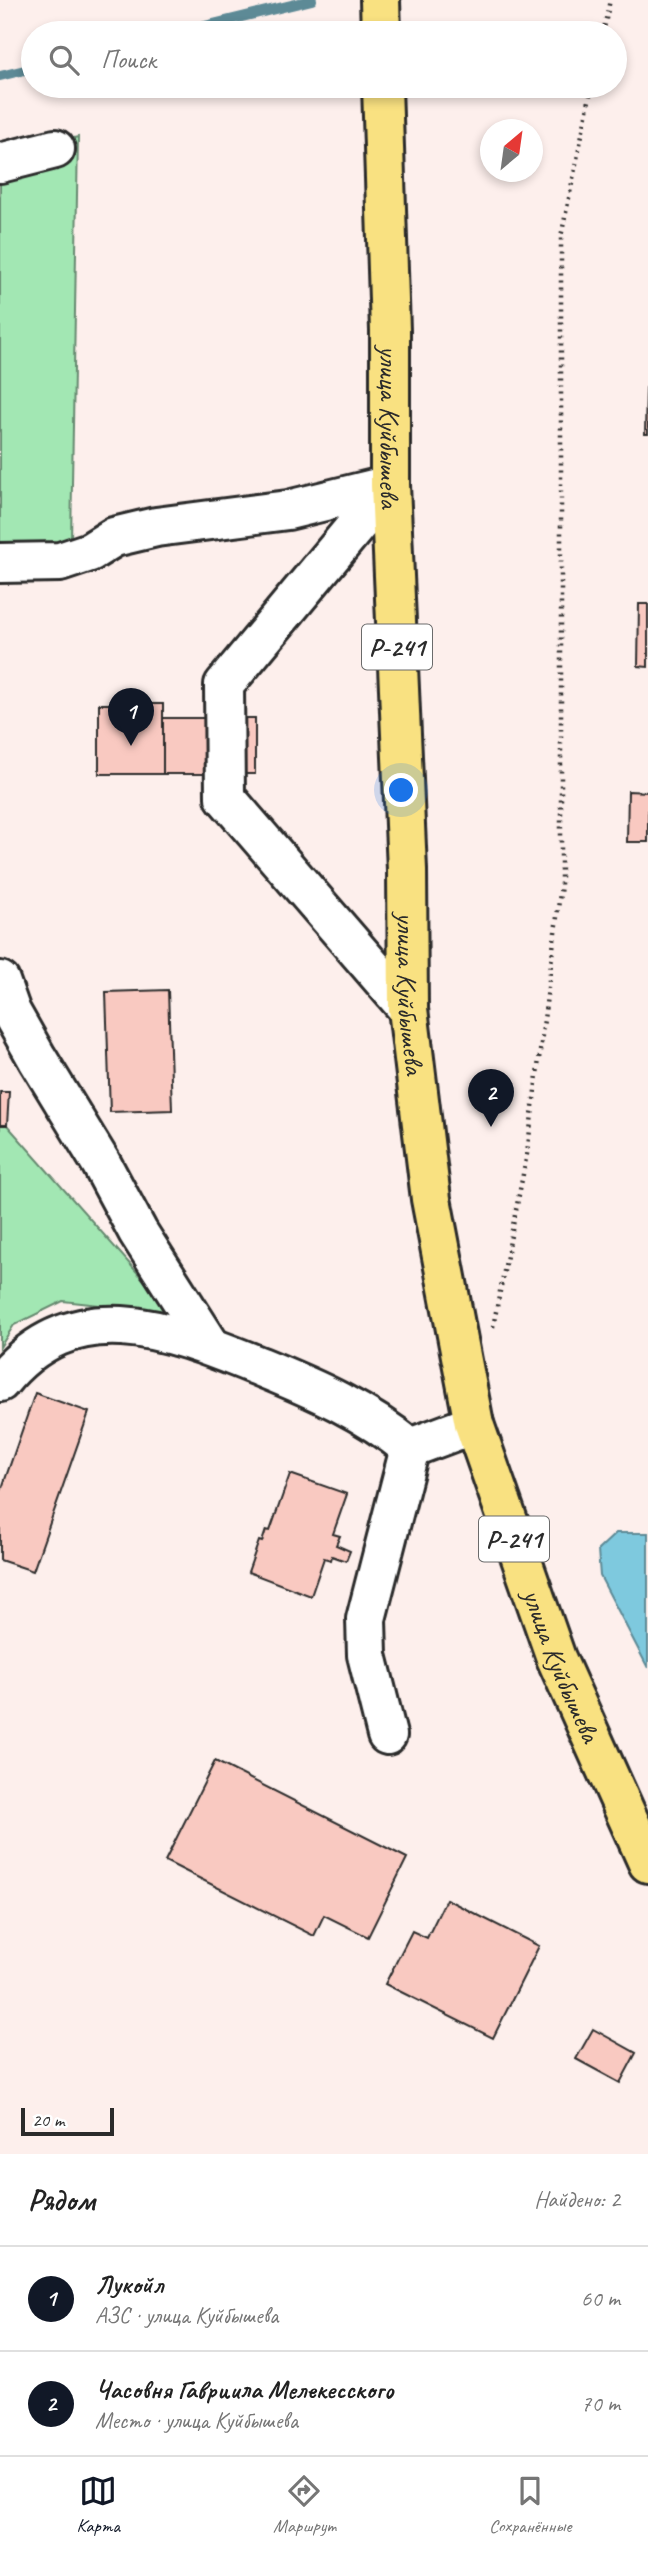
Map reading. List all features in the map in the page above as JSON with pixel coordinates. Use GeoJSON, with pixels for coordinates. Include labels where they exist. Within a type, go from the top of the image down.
{"type":"FeatureCollection","features":[{"type":"Feature","properties":{"kind":"highway"},"geometry":{"type":"LineString","coordinates":[[380,0],[381,21]]}},
{"type":"Feature","properties":{"kind":"highway","name":"улица Куйбышева"},"geometry":{"type":"LineString","coordinates":[[382,98],[390,331],[390,485],[407,870],[408,1009],[430,1199],[474,1424],[556,1658],[648,1863]]}},
{"type":"Feature","properties":{"kind":"street"},"geometry":{"type":"LineString","coordinates":[[0,163],[55,149]]}},
{"type":"Feature","properties":{"kind":"street"},"geometry":{"type":"LineString","coordinates":[[0,563],[60,562],[90,552],[114,537],[288,510],[390,485]]}},
{"type":"Feature","properties":{"kind":"street"},"geometry":{"type":"LineString","coordinates":[[390,485],[224,685],[225,797],[408,1009]]}},
{"type":"Feature","properties":{"kind":"street"},"geometry":{"type":"LineString","coordinates":[[0,981],[11,1012],[37,1059],[102,1163],[138,1232],[211,1345]]}},
{"type":"Feature","properties":{"kind":"street"},"geometry":{"type":"LineString","coordinates":[[0,1382],[15,1364],[41,1343],[97,1326],[127,1325],[211,1345],[321,1392],[382,1426],[410,1448]]}},
{"type":"Feature","properties":{"kind":"street"},"geometry":{"type":"LineString","coordinates":[[410,1448],[474,1424]]}},
{"type":"Feature","properties":{"kind":"street"},"geometry":{"type":"LineString","coordinates":[[387,1735],[367,1655],[366,1619],[410,1448]]}},
{"type":"Feature","properties":{"kind":"path"},"geometry":{"type":"LineString","coordinates":[[606,21],[610,0]]}},
{"type":"Feature","properties":{"kind":"path"},"geometry":{"type":"LineString","coordinates":[[492,1330],[527,1154],[561,885],[561,237],[590,98]]}},
{"type":"Feature","properties":{"kind":"green space"},"geometry":{"type":"Polygon","coordinates":[[[78,137],[71,541],[0,578],[0,155],[78,137]]]}},
{"type":"Feature","properties":{"kind":"green space"},"geometry":{"type":"Polygon","coordinates":[[[0,1125],[7,1125],[173,1313],[63,1301],[14,1325],[0,1347],[0,1125]]]}},
{"type":"Feature","properties":{"kind":"water"},"geometry":{"type":"Polygon","coordinates":[[[616,1533],[648,1533],[648,1668],[600,1576],[598,1550],[616,1533]]]}},
{"type":"Feature","properties":{"kind":"building"},"geometry":{"type":"Polygon","coordinates":[[[648,388],[648,434],[645,434],[648,388]]]}},
{"type":"Feature","properties":{"kind":"building"},"geometry":{"type":"Polygon","coordinates":[[[639,604],[648,604],[648,667],[638,666],[639,604]]]}},
{"type":"Feature","properties":{"kind":"building"},"geometry":{"type":"Polygon","coordinates":[[[99,704],[163,704],[163,774],[99,774],[99,704]]]}},
{"type":"Feature","properties":{"kind":"building"},"geometry":{"type":"Polygon","coordinates":[[[163,718],[255,718],[255,774],[163,774],[163,718]]]}},
{"type":"Feature","properties":{"kind":"building"},"geometry":{"type":"Polygon","coordinates":[[[628,791],[648,792],[648,842],[627,842],[628,791]]]}},
{"type":"Feature","properties":{"kind":"building"},"geometry":{"type":"Polygon","coordinates":[[[168,990],[172,1110],[110,1112],[106,992],[168,990]]]}},
{"type":"Feature","properties":{"kind":"building"},"geometry":{"type":"Polygon","coordinates":[[[0,1092],[9,1092],[7,1125],[0,1125],[0,1092]]]}},
{"type":"Feature","properties":{"kind":"building"},"geometry":{"type":"Polygon","coordinates":[[[35,1393],[89,1412],[33,1571],[0,1560],[0,1494],[35,1393]]]}},
{"type":"Feature","properties":{"kind":"building"},"geometry":{"type":"Polygon","coordinates":[[[290,1474],[347,1494],[333,1534],[340,1536],[336,1545],[350,1551],[346,1561],[332,1556],[331,1560],[324,1558],[311,1596],[248,1572],[259,1541],[262,1542],[266,1530],[270,1531],[290,1474]]]}},
{"type":"Feature","properties":{"kind":"building"},"geometry":{"type":"Polygon","coordinates":[[[215,1761],[407,1858],[368,1937],[324,1915],[314,1936],[165,1861],[215,1761]]]}},
{"type":"Feature","properties":{"kind":"building"},"geometry":{"type":"Polygon","coordinates":[[[446,1899],[539,1946],[493,2038],[385,1984],[412,1931],[427,1938],[446,1899]]]}},
{"type":"Feature","properties":{"kind":"building"},"geometry":{"type":"Polygon","coordinates":[[[593,2029],[636,2053],[620,2083],[576,2059],[593,2029]]]}},
{"type":"Feature","properties":{"kind":"waterway"},"geometry":{"type":"LineString","coordinates":[[225,21],[312,0]]}},
{"type":"Feature","properties":{"kind":"waterway"},"geometry":{"type":"LineString","coordinates":[[0,76],[21,71]]}},
{"type":"Feature","properties":{"kind":"place","name":"Лукойл"},"geometry":{"type":"Point","coordinates":[131,746]}},
{"type":"Feature","properties":{"kind":"place","name":"Часовня Гавриила Мелекесского"},"geometry":{"type":"Point","coordinates":[491,1127]}}]}
